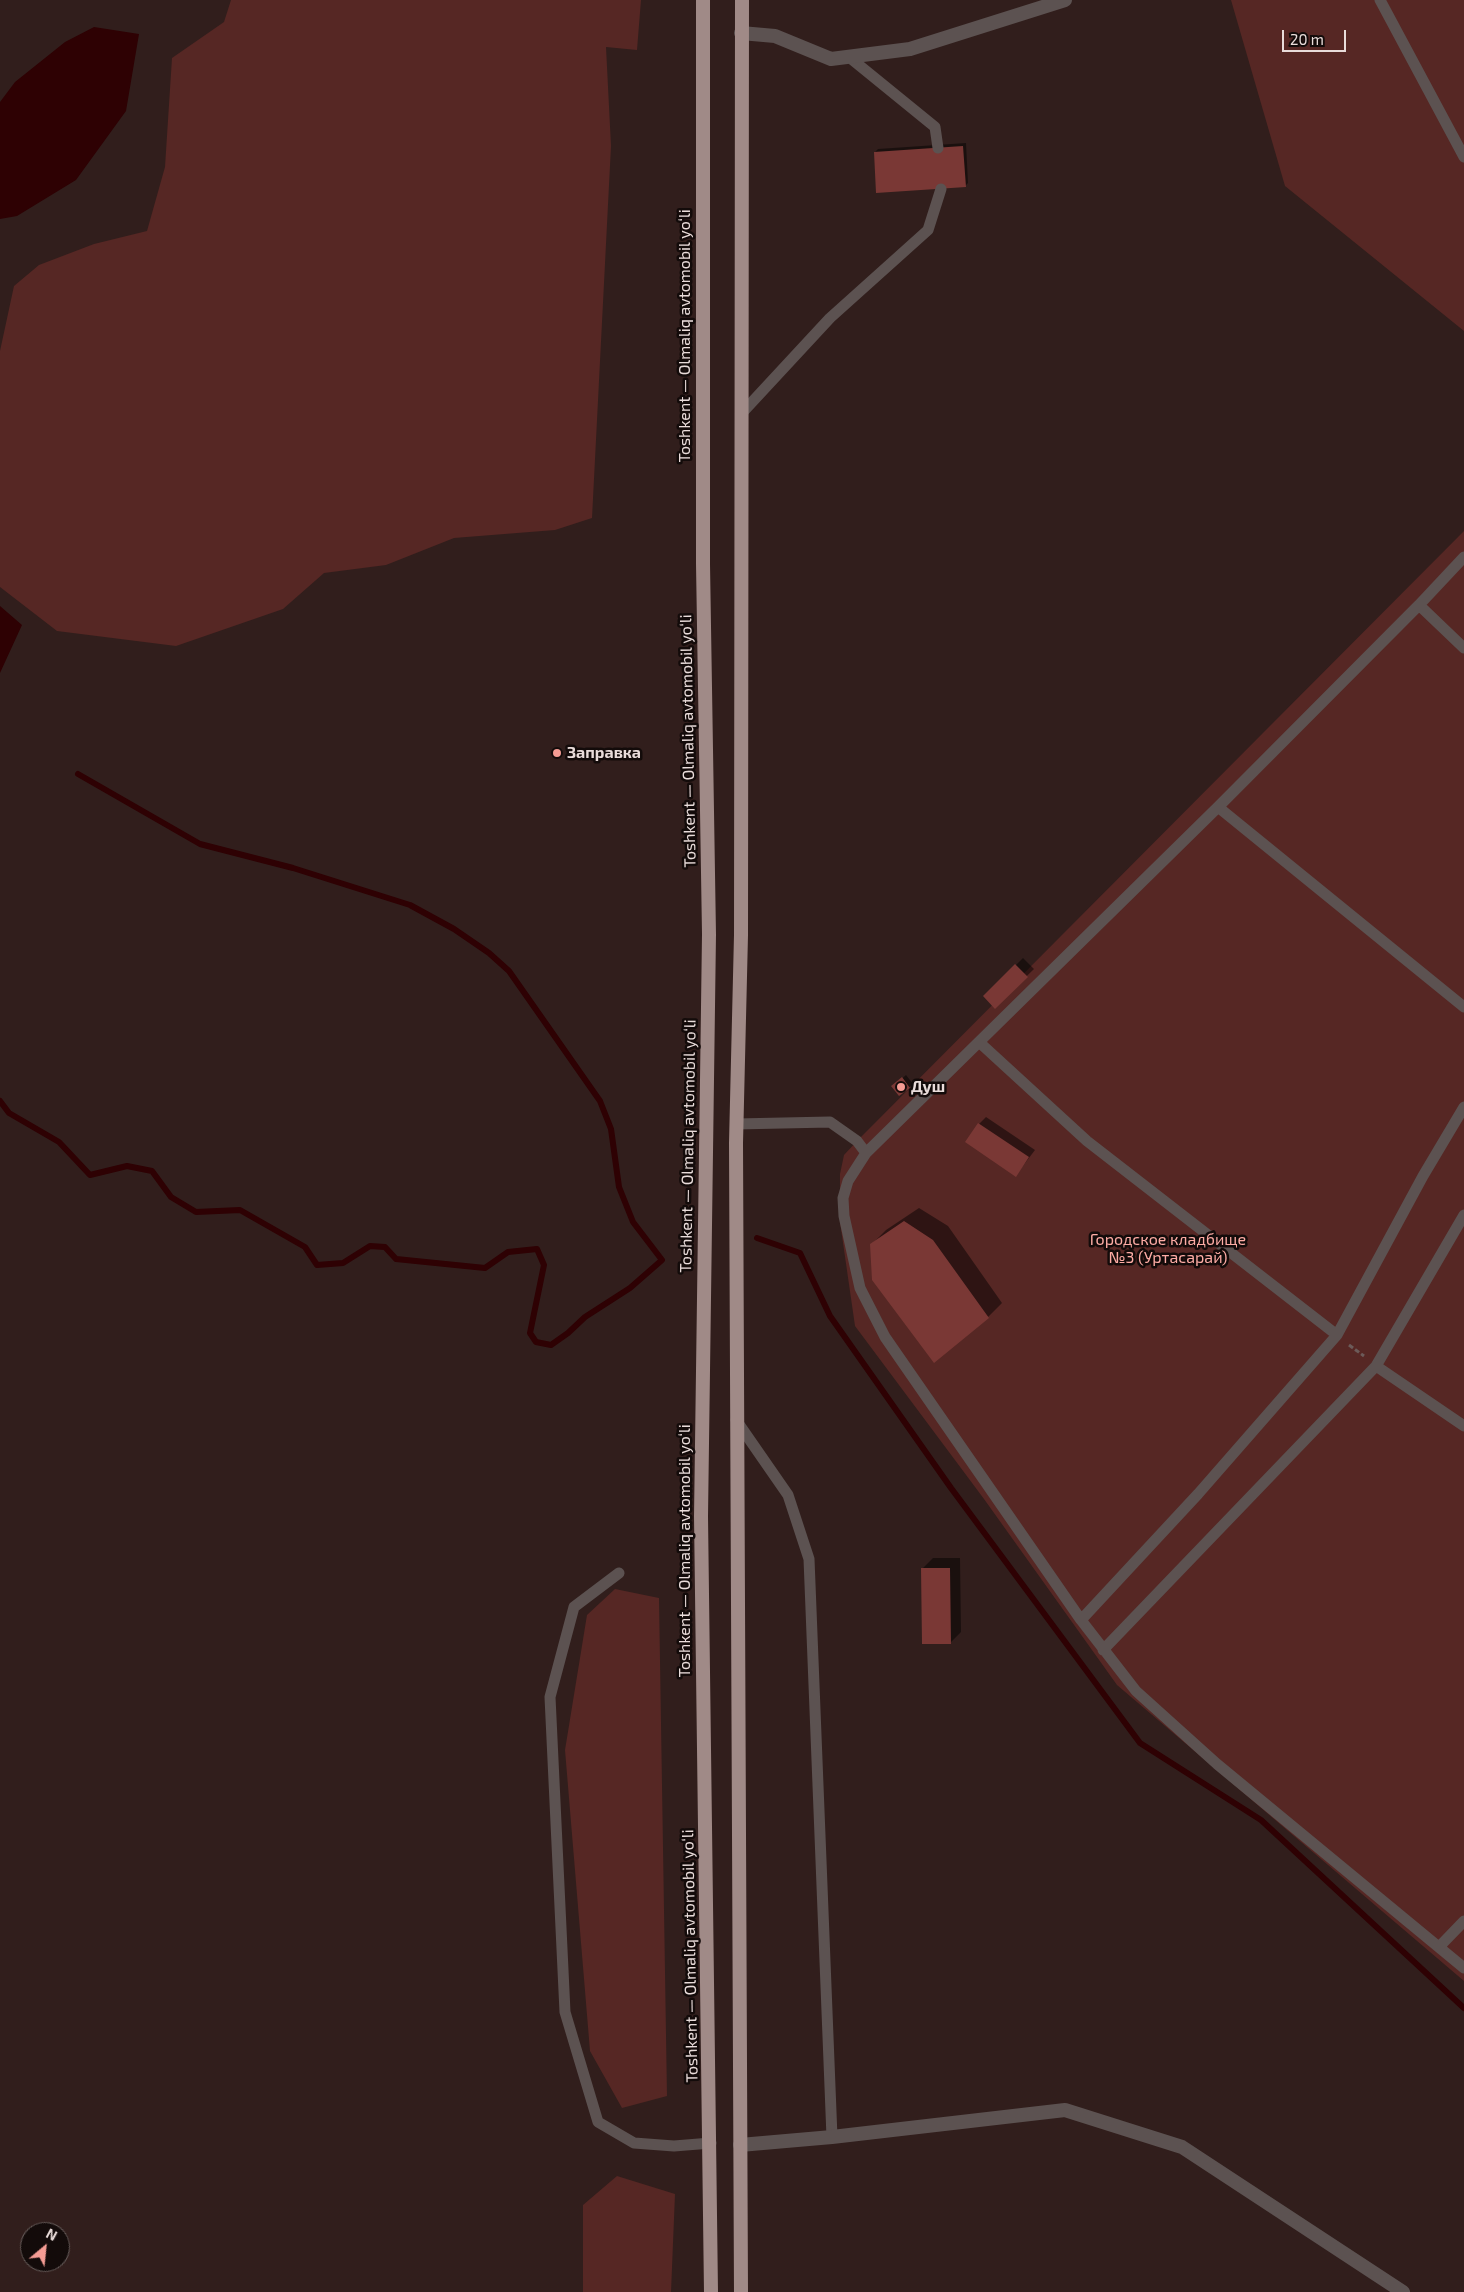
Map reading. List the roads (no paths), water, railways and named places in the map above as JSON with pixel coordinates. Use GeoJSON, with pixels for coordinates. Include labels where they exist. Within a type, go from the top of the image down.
{"type":"FeatureCollection","features":[{"type":"Feature","properties":{"kind":"highway","name":"Toshkent — Olmaliq avtomobil yo‘li"},"geometry":{"type":"LineString","coordinates":[[703,0],[703,564],[709,934],[701,1516],[711,2143],[711,2292]]}},
{"type":"Feature","properties":{"kind":"highway"},"geometry":{"type":"LineString","coordinates":[[741,2292],[736,1124],[741,935],[742,0]]}},
{"type":"Feature","properties":{"kind":"street"},"geometry":{"type":"LineString","coordinates":[[741,33],[775,36],[831,59],[910,49],[1065,0]]}},
{"type":"Feature","properties":{"kind":"street"},"geometry":{"type":"LineString","coordinates":[[740,2145],[832,2137],[1065,2110],[1182,2147],[1403,2292]]}},
{"type":"Feature","properties":{"kind":"lane"},"geometry":{"type":"LineString","coordinates":[[1380,0],[1464,157]]}},
{"type":"Feature","properties":{"kind":"lane"},"geometry":{"type":"LineString","coordinates":[[849,57],[935,127],[938,148]]}},
{"type":"Feature","properties":{"kind":"lane"},"geometry":{"type":"LineString","coordinates":[[741,414],[830,318],[928,230],[941,188]]}},
{"type":"Feature","properties":{"kind":"lane"},"geometry":{"type":"LineString","coordinates":[[1464,557],[1419,605],[1218,807],[866,1153],[848,1181],[843,1198],[844,1216],[860,1288],[885,1337],[1080,1620],[1136,1692],[1195,1744],[1464,1968]]}},
{"type":"Feature","properties":{"kind":"lane"},"geometry":{"type":"LineString","coordinates":[[1419,605],[1464,648]]}},
{"type":"Feature","properties":{"kind":"lane"},"geometry":{"type":"LineString","coordinates":[[1218,807],[1464,1007]]}},
{"type":"Feature","properties":{"kind":"lane"},"geometry":{"type":"LineString","coordinates":[[979,1042],[1087,1141],[1337,1335]]}},
{"type":"Feature","properties":{"kind":"lane"},"geometry":{"type":"LineString","coordinates":[[1080,1620],[1198,1494],[1337,1335],[1423,1176],[1464,1108]]}},
{"type":"Feature","properties":{"kind":"lane"},"geometry":{"type":"LineString","coordinates":[[736,1124],[830,1122],[857,1140],[866,1153]]}},
{"type":"Feature","properties":{"kind":"lane"},"geometry":{"type":"LineString","coordinates":[[1103,1650],[1376,1366],[1464,1215]]}},
{"type":"Feature","properties":{"kind":"lane"},"geometry":{"type":"LineString","coordinates":[[1376,1366],[1464,1426]]}},
{"type":"Feature","properties":{"kind":"lane"},"geometry":{"type":"LineString","coordinates":[[736,1420],[788,1495],[809,1559],[832,2137]]}},
{"type":"Feature","properties":{"kind":"lane"},"geometry":{"type":"LineString","coordinates":[[619,1573],[574,1608],[550,1697],[565,2012],[598,2122],[634,2143],[674,2146],[711,2143]]}},
{"type":"Feature","properties":{"kind":"lane"},"geometry":{"type":"LineString","coordinates":[[1439,1947],[1464,1921]]}},
{"type":"Feature","properties":{"kind":"waterway"},"geometry":{"type":"LineString","coordinates":[[0,1101],[9,1113],[59,1142],[90,1175],[127,1166],[152,1171],[171,1197],[196,1212],[240,1210],[305,1247],[317,1265],[343,1263],[370,1246],[385,1247],[396,1259],[485,1268],[508,1252],[537,1249],[544,1265],[530,1333],[536,1342],[551,1345],[568,1333],[585,1317],[630,1288],[662,1260],[633,1222],[619,1187],[611,1129],[600,1101],[509,971],[489,953],[454,929],[410,905],[293,868],[200,844],[78,774]]}},
{"type":"Feature","properties":{"kind":"waterway"},"geometry":{"type":"LineString","coordinates":[[757,1238],[800,1253],[830,1316],[951,1488],[1140,1743],[1261,1820],[1464,2008]]}},
{"type":"Feature","properties":{"kind":"place","name":"Заправка"},"geometry":{"type":"Point","coordinates":[557,753]}},
{"type":"Feature","properties":{"kind":"place","name":"Душ"},"geometry":{"type":"Point","coordinates":[901,1087]}},
{"type":"Feature","properties":{"kind":"park label","name":"Городское кладбище №3 (Уртасарай)"},"geometry":{"type":"Point","coordinates":[1168,1249]}}]}
